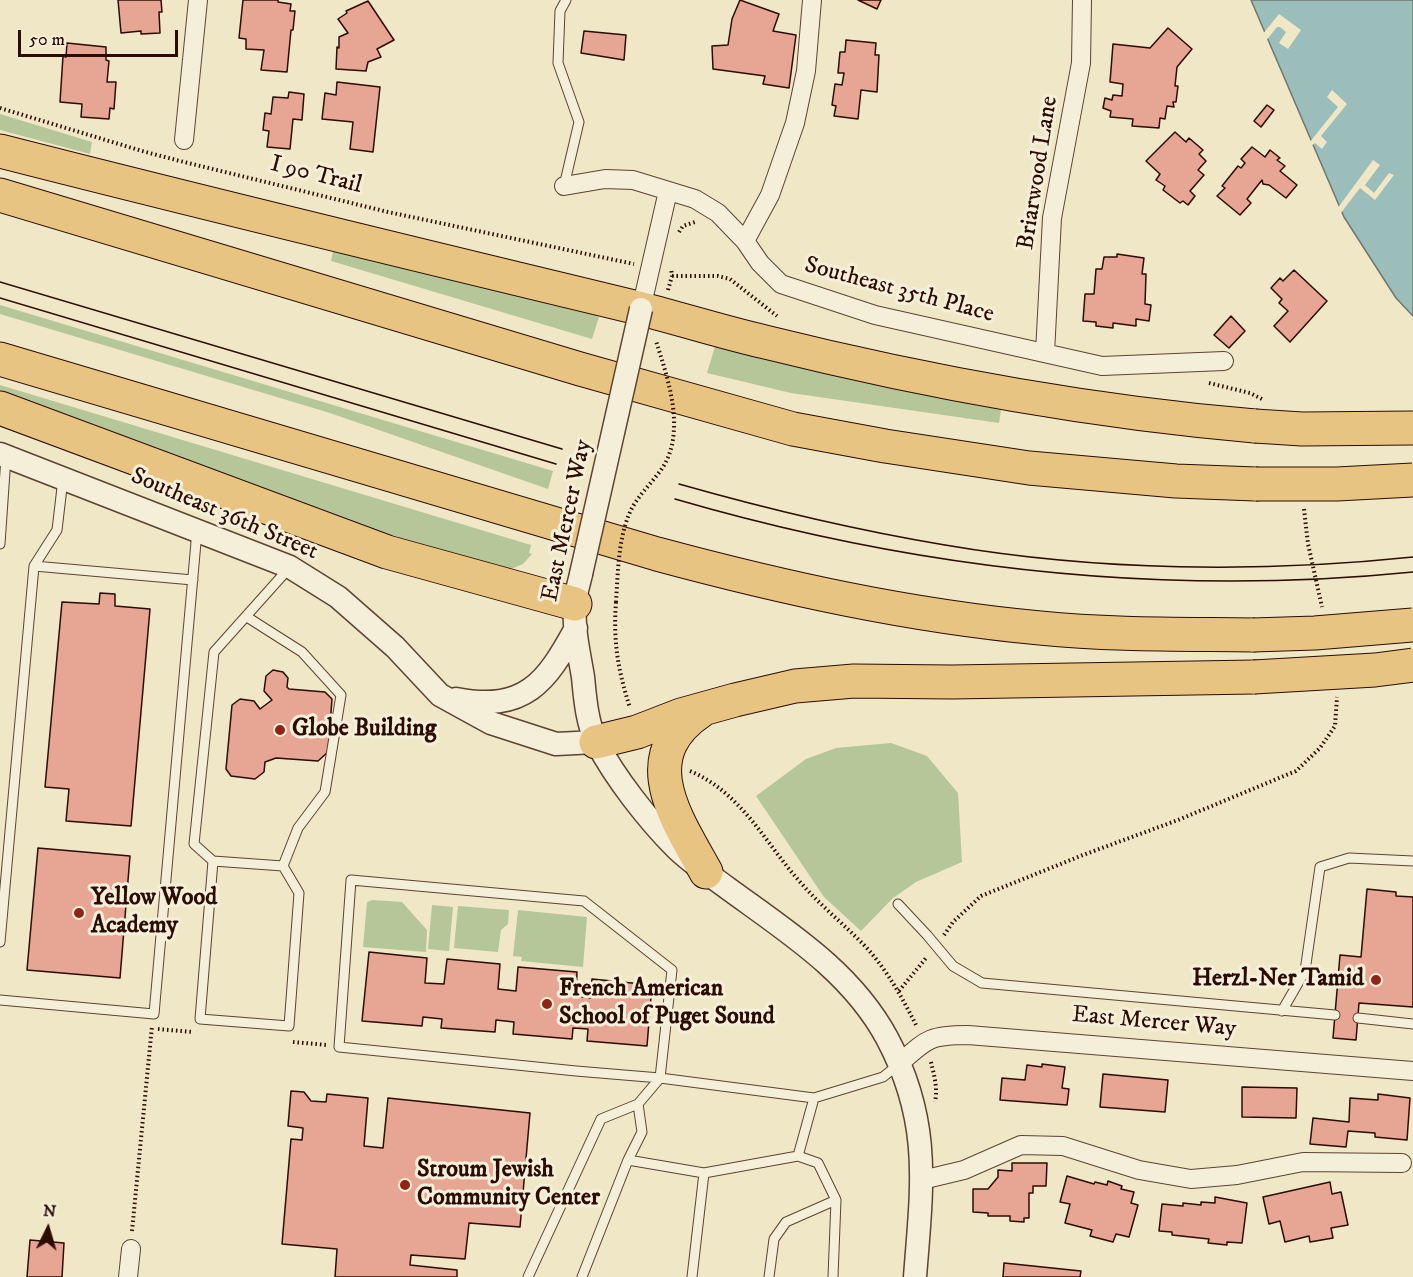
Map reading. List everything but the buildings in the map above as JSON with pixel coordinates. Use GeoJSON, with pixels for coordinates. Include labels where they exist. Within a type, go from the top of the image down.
{"type":"FeatureCollection","features":[{"type":"Feature","properties":{"kind":"highway"},"geometry":{"type":"LineString","coordinates":[[0,151],[641,309],[765,343],[1012,395],[1107,410],[1255,426],[1302,429],[1413,428]]}},
{"type":"Feature","properties":{"kind":"highway"},"geometry":{"type":"LineString","coordinates":[[0,195],[580,369],[793,429],[895,448],[1040,469],[1176,481],[1337,484],[1413,480]]}},
{"type":"Feature","properties":{"kind":"highway"},"geometry":{"type":"LineString","coordinates":[[0,360],[657,554],[753,580],[890,608],[960,619],[1112,633],[1253,635],[1315,633],[1413,625]]}},
{"type":"Feature","properties":{"kind":"highway"},"geometry":{"type":"LineString","coordinates":[[0,408],[387,552],[577,602]]}},
{"type":"Feature","properties":{"kind":"highway"},"geometry":{"type":"LineString","coordinates":[[596,742],[637,732],[705,708],[795,686],[854,681],[972,682],[1254,677],[1352,672],[1413,665]]}},
{"type":"Feature","properties":{"kind":"highway"},"geometry":{"type":"LineString","coordinates":[[705,708],[690,718],[678,732],[669,748],[664,774],[669,801],[706,872]]}},
{"type":"Feature","properties":{"kind":"street"},"geometry":{"type":"LineString","coordinates":[[184,140],[198,0]]}},
{"type":"Feature","properties":{"kind":"street"},"geometry":{"type":"LineString","coordinates":[[745,241],[770,195],[795,123],[806,71],[812,0]]}},
{"type":"Feature","properties":{"kind":"street","name":"Briarwood Lane"},"geometry":{"type":"LineString","coordinates":[[1045,353],[1052,218],[1081,63],[1082,0]]}},
{"type":"Feature","properties":{"kind":"street","name":"Southeast 35th Place"},"geometry":{"type":"LineString","coordinates":[[564,186],[604,179],[633,180],[695,199],[718,213],[781,284],[875,315],[1102,366],[1224,361]]}},
{"type":"Feature","properties":{"kind":"street","name":"East Mercer Way"},"geometry":{"type":"LineString","coordinates":[[668,190],[577,602],[586,704],[596,742],[643,811],[677,849],[793,936],[838,973],[876,1019],[909,1086],[918,1117],[922,1180],[915,1277]]}},
{"type":"Feature","properties":{"kind":"street","name":"Southeast 36th Street"},"geometry":{"type":"LineString","coordinates":[[3,456],[63,477],[290,567],[338,597],[395,647],[440,695],[491,723],[556,744],[596,742]]}},
{"type":"Feature","properties":{"kind":"street"},"geometry":{"type":"LineString","coordinates":[[440,695],[481,703],[502,701],[523,695],[547,676],[557,661],[577,602]]}},
{"type":"Feature","properties":{"kind":"street","name":"East Mercer Way"},"geometry":{"type":"LineString","coordinates":[[899,1064],[925,1042],[942,1035],[968,1035],[1413,1071]]}},
{"type":"Feature","properties":{"kind":"street"},"geometry":{"type":"LineString","coordinates":[[922,1180],[964,1170],[1021,1145],[1063,1146],[1139,1170],[1191,1179],[1237,1175],[1303,1162],[1402,1163]]}},
{"type":"Feature","properties":{"kind":"street"},"geometry":{"type":"LineString","coordinates":[[128,1277],[131,1249]]}},
{"type":"Feature","properties":{"kind":"lane"},"geometry":{"type":"LineString","coordinates":[[564,186],[579,122],[558,63],[560,11],[566,0]]}},
{"type":"Feature","properties":{"kind":"lane"},"geometry":{"type":"LineString","coordinates":[[0,544],[3,456]]}},
{"type":"Feature","properties":{"kind":"lane"},"geometry":{"type":"LineString","coordinates":[[0,942],[34,566],[57,530],[63,477]]}},
{"type":"Feature","properties":{"kind":"lane"},"geometry":{"type":"LineString","coordinates":[[0,1000],[154,1014],[197,531]]}},
{"type":"Feature","properties":{"kind":"lane"},"geometry":{"type":"LineString","coordinates":[[34,566],[193,580]]}},
{"type":"Feature","properties":{"kind":"lane"},"geometry":{"type":"LineString","coordinates":[[283,866],[213,861],[194,844],[214,652],[290,567]]}},
{"type":"Feature","properties":{"kind":"lane"},"geometry":{"type":"LineString","coordinates":[[247,617],[302,652],[341,695],[325,792],[298,828],[283,866]]}},
{"type":"Feature","properties":{"kind":"lane"},"geometry":{"type":"LineString","coordinates":[[1282,1011],[1305,971],[1320,867],[1349,858],[1413,861]]}},
{"type":"Feature","properties":{"kind":"lane"},"geometry":{"type":"LineString","coordinates":[[213,861],[201,1019],[290,1026],[299,893],[283,866]]}},
{"type":"Feature","properties":{"kind":"lane"},"geometry":{"type":"LineString","coordinates":[[528,1277],[601,1119],[638,1104],[660,1078],[672,970],[584,902],[351,880],[339,1047],[660,1078],[814,1098],[883,1077],[899,1064]]}},
{"type":"Feature","properties":{"kind":"lane"},"geometry":{"type":"LineString","coordinates":[[898,904],[953,966],[982,983],[1335,1015]]}},
{"type":"Feature","properties":{"kind":"lane"},"geometry":{"type":"LineString","coordinates":[[1358,1018],[1413,1024]]}},
{"type":"Feature","properties":{"kind":"lane"},"geometry":{"type":"LineString","coordinates":[[798,1156],[814,1098]]}},
{"type":"Feature","properties":{"kind":"lane"},"geometry":{"type":"LineString","coordinates":[[582,1277],[628,1160],[642,1132],[638,1104]]}},
{"type":"Feature","properties":{"kind":"lane"},"geometry":{"type":"LineString","coordinates":[[628,1160],[705,1173],[798,1156],[818,1163],[836,1200],[833,1277]]}},
{"type":"Feature","properties":{"kind":"lane"},"geometry":{"type":"LineString","coordinates":[[692,1277],[705,1173]]}},
{"type":"Feature","properties":{"kind":"lane"},"geometry":{"type":"LineString","coordinates":[[769,1277],[774,1239],[786,1222],[836,1200]]}},
{"type":"Feature","properties":{"kind":"path","name":"I 90 Trail"},"geometry":{"type":"LineString","coordinates":[[0,108],[180,161],[388,212],[628,262]]}},
{"type":"Feature","properties":{"kind":"path"},"geometry":{"type":"LineString","coordinates":[[632,715],[619,666],[614,632],[618,574],[626,523],[634,504],[667,459],[674,424],[671,394],[655,338]]}},
{"type":"Feature","properties":{"kind":"path"},"geometry":{"type":"LineString","coordinates":[[1304,505],[1308,544],[1323,609]]}},
{"type":"Feature","properties":{"kind":"path"},"geometry":{"type":"LineString","coordinates":[[898,991],[954,922],[981,896],[1178,820],[1296,771],[1320,748],[1335,726],[1337,694]]}},
{"type":"Feature","properties":{"kind":"path"},"geometry":{"type":"LineString","coordinates":[[685,768],[721,788],[747,814],[800,882],[861,942],[898,991],[925,1042],[935,1076],[937,1095],[935,1104]]}},
{"type":"Feature","properties":{"kind":"path"},"geometry":{"type":"LineString","coordinates":[[131,1249],[154,1014]]}},
{"type":"Feature","properties":{"kind":"green space"},"geometry":{"type":"Polygon","coordinates":[[[0,114],[92,142],[90,154],[0,130],[0,114]]]}},
{"type":"Feature","properties":{"kind":"green space"},"geometry":{"type":"Polygon","coordinates":[[[334,247],[586,311],[599,317],[592,339],[331,261],[334,247]]]}},
{"type":"Feature","properties":{"kind":"green space"},"geometry":{"type":"Polygon","coordinates":[[[0,305],[553,471],[548,489],[330,413],[0,314],[0,305]]]}},
{"type":"Feature","properties":{"kind":"green space"},"geometry":{"type":"Polygon","coordinates":[[[716,343],[882,385],[1001,410],[999,423],[791,393],[707,373],[716,343]]]}},
{"type":"Feature","properties":{"kind":"green space"},"geometry":{"type":"Polygon","coordinates":[[[0,385],[531,545],[529,553],[532,554],[523,564],[511,569],[370,529],[0,398],[0,385]]]}},
{"type":"Feature","properties":{"kind":"green space"},"geometry":{"type":"Polygon","coordinates":[[[891,743],[927,756],[958,793],[962,862],[916,882],[893,898],[861,931],[824,897],[756,796],[806,759],[836,748],[891,743]]]}},
{"type":"Feature","properties":{"kind":"green space"},"geometry":{"type":"Polygon","coordinates":[[[372,900],[402,902],[427,930],[426,952],[363,947],[367,902],[372,900]]]}},
{"type":"Feature","properties":{"kind":"green space"},"geometry":{"type":"Polygon","coordinates":[[[432,905],[453,907],[449,951],[428,949],[432,905]]]}},
{"type":"Feature","properties":{"kind":"green space"},"geometry":{"type":"Polygon","coordinates":[[[458,906],[509,910],[508,924],[501,930],[498,952],[454,948],[458,906]]]}},
{"type":"Feature","properties":{"kind":"green space"},"geometry":{"type":"Polygon","coordinates":[[[518,910],[587,917],[583,967],[521,961],[522,957],[513,956],[518,910]]]}},
{"type":"Feature","properties":{"kind":"water"},"geometry":{"type":"Polygon","coordinates":[[[1251,0],[1413,0],[1413,316],[1396,298],[1344,217],[1251,0]]]}},
{"type":"Feature","properties":{"kind":"pier"},"geometry":{"type":"Polygon","coordinates":[[[1279,14],[1301,30],[1288,49],[1279,43],[1286,32],[1280,27],[1277,27],[1265,42],[1262,35],[1279,14]]]}},
{"type":"Feature","properties":{"kind":"pier"},"geometry":{"type":"Polygon","coordinates":[[[1332,90],[1347,104],[1321,136],[1327,142],[1322,149],[1315,143],[1310,147],[1309,143],[1338,107],[1327,97],[1332,90]]]}},
{"type":"Feature","properties":{"kind":"pier"},"geometry":{"type":"Polygon","coordinates":[[[1373,160],[1380,165],[1365,185],[1374,193],[1389,173],[1394,175],[1375,200],[1360,188],[1340,214],[1337,209],[1373,160]]]}},
{"type":"Feature","properties":{"kind":"tram line"},"geometry":{"type":"LineString","coordinates":[[0,282],[562,449]]}},
{"type":"Feature","properties":{"kind":"tram line"},"geometry":{"type":"LineString","coordinates":[[0,298],[556,464]]}},
{"type":"Feature","properties":{"kind":"tram line"},"geometry":{"type":"LineString","coordinates":[[679,484],[878,533],[1002,554],[1061,560],[1179,567],[1238,567],[1297,566],[1413,557]]}},
{"type":"Feature","properties":{"kind":"tram line"},"geometry":{"type":"LineString","coordinates":[[675,499],[765,523],[857,543],[948,559],[1041,571],[1133,578],[1226,581],[1320,579],[1413,572]]}},
{"type":"Feature","properties":{"kind":"place","name":"Globe Building"},"geometry":{"type":"Point","coordinates":[280,730]}},
{"type":"Feature","properties":{"kind":"place","name":"Yellow Wood Academy"},"geometry":{"type":"Point","coordinates":[79,913]}},
{"type":"Feature","properties":{"kind":"place","name":"Herzl-Ner Tamid"},"geometry":{"type":"Point","coordinates":[1376,980]}},
{"type":"Feature","properties":{"kind":"place","name":"French American School of Puget Sound"},"geometry":{"type":"Point","coordinates":[547,1004]}},
{"type":"Feature","properties":{"kind":"place","name":"Stroum Jewish Community Center"},"geometry":{"type":"Point","coordinates":[405,1185]}}]}
